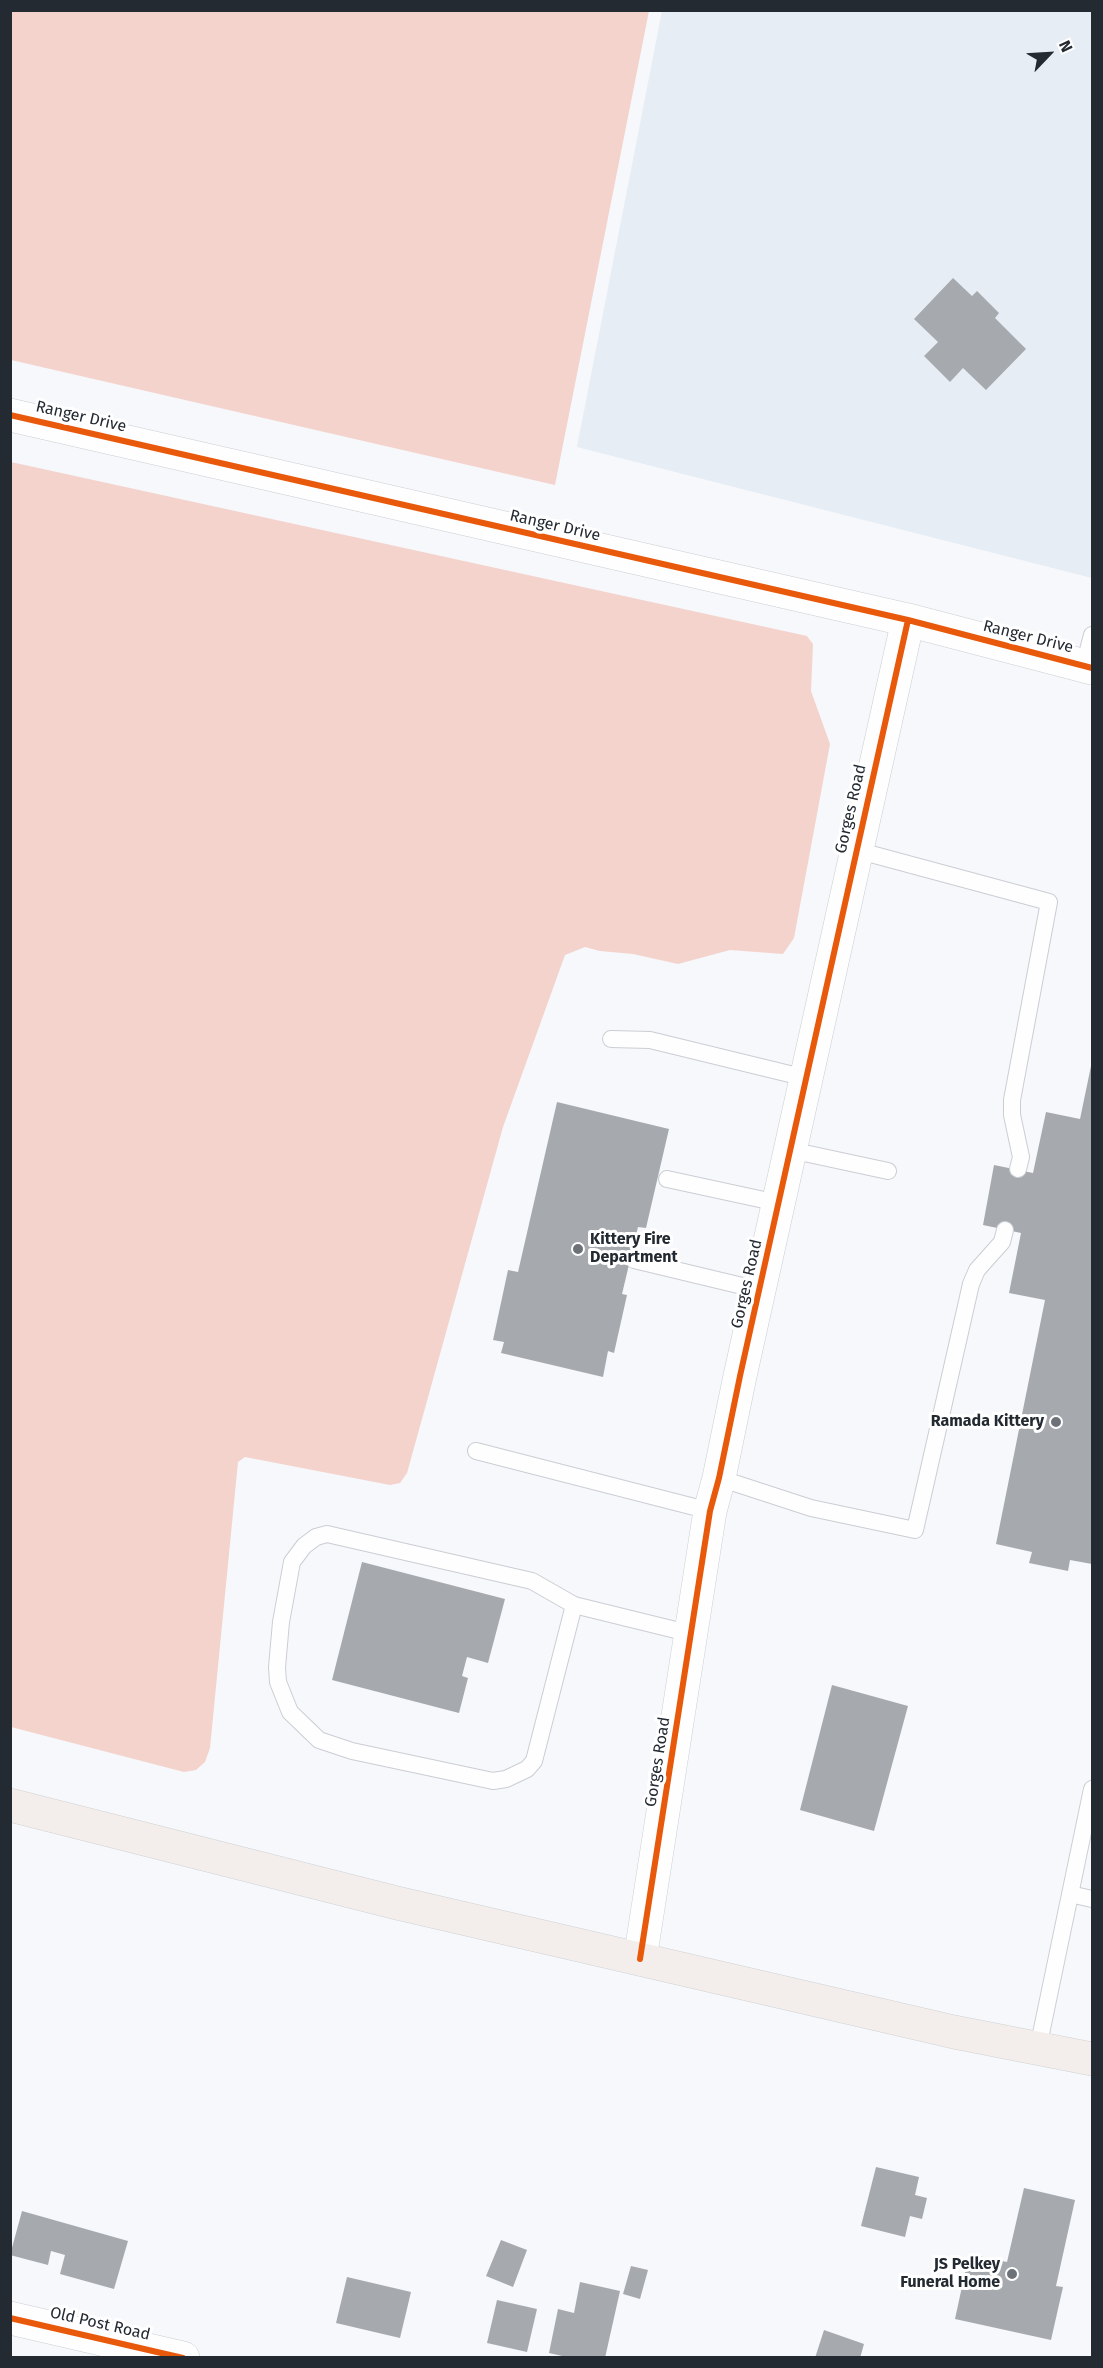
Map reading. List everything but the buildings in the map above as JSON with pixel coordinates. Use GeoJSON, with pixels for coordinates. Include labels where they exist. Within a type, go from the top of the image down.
{"type":"FeatureCollection","features":[{"type":"Feature","properties":{"kind":"main road"},"geometry":{"type":"LineString","coordinates":[[10,1805],[397,1903],[954,2032],[1092,2059]]}},
{"type":"Feature","properties":{"kind":"street","name":"Ranger Drive"},"geometry":{"type":"LineString","coordinates":[[10,415],[908,620],[1090,656]]}},
{"type":"Feature","properties":{"kind":"street","name":"Gorges Road"},"geometry":{"type":"LineString","coordinates":[[640,1959],[710,1511],[908,620]]}},
{"type":"Feature","properties":{"kind":"street","name":"Old Post Road"},"geometry":{"type":"LineString","coordinates":[[10,2318],[183,2358]]}},
{"type":"Feature","properties":{"kind":"lane"},"geometry":{"type":"LineString","coordinates":[[856,850],[1048,902],[1012,1100],[1012,1115],[1021,1157],[1018,1169]]}},
{"type":"Feature","properties":{"kind":"lane"},"geometry":{"type":"LineString","coordinates":[[611,1040],[650,1040],[806,1078]]}},
{"type":"Feature","properties":{"kind":"lane"},"geometry":{"type":"LineString","coordinates":[[790,1150],[888,1171]]}},
{"type":"Feature","properties":{"kind":"lane"},"geometry":{"type":"LineString","coordinates":[[667,1179],[778,1203]]}},
{"type":"Feature","properties":{"kind":"lane"},"geometry":{"type":"LineString","coordinates":[[719,1478],[811,1508],[915,1530],[971,1284],[977,1270],[1002,1242],[1005,1230]]}},
{"type":"Feature","properties":{"kind":"lane"},"geometry":{"type":"LineString","coordinates":[[634,1260],[759,1290]]}},
{"type":"Feature","properties":{"kind":"lane"},"geometry":{"type":"LineString","coordinates":[[476,1451],[710,1511]]}},
{"type":"Feature","properties":{"kind":"lane"},"geometry":{"type":"LineString","coordinates":[[574,1605],[534,1761],[527,1769],[506,1779],[493,1781],[352,1751],[319,1740],[290,1712],[278,1682],[281,1622],[292,1562],[304,1546],[316,1537],[327,1534],[532,1581],[574,1605],[692,1634]]}},
{"type":"Feature","properties":{"kind":"lane"},"geometry":{"type":"LineString","coordinates":[[1038,2048],[1092,1789]]}},
{"type":"Feature","properties":{"kind":"lane"},"geometry":{"type":"LineString","coordinates":[[1070,1894],[1092,1899]]}},
{"type":"Feature","properties":{"kind":"shaded area"},"geometry":{"type":"Polygon","coordinates":[[[11,10],[649,11],[555,485],[11,360],[11,10]]]}},
{"type":"Feature","properties":{"kind":"shaded area"},"geometry":{"type":"Polygon","coordinates":[[[662,11],[1092,11],[1092,578],[577,447],[662,11]]]}},
{"type":"Feature","properties":{"kind":"shaded area"},"geometry":{"type":"Polygon","coordinates":[[[11,462],[807,636],[813,644],[811,691],[830,744],[794,938],[783,954],[730,950],[678,964],[585,947],[565,955],[503,1127],[407,1473],[400,1483],[390,1485],[245,1457],[238,1462],[210,1748],[205,1762],[196,1770],[184,1772],[11,1727],[11,462]]]}},
{"type":"Feature","properties":{"kind":"cycle path"},"geometry":{"type":"LineString","coordinates":[[10,415],[908,620],[1092,668]]}},
{"type":"Feature","properties":{"kind":"cycle path"},"geometry":{"type":"LineString","coordinates":[[640,1959],[710,1511],[908,620]]}},
{"type":"Feature","properties":{"kind":"cycle path"},"geometry":{"type":"LineString","coordinates":[[10,2318],[183,2358]]}},
{"type":"Feature","properties":{"kind":"place","name":"Kittery Fire Department"},"geometry":{"type":"Point","coordinates":[578,1249]}},
{"type":"Feature","properties":{"kind":"place","name":"Ramada Kittery"},"geometry":{"type":"Point","coordinates":[1056,1422]}},
{"type":"Feature","properties":{"kind":"place","name":"JS Pelkey Funeral Home"},"geometry":{"type":"Point","coordinates":[1012,2274]}}]}
